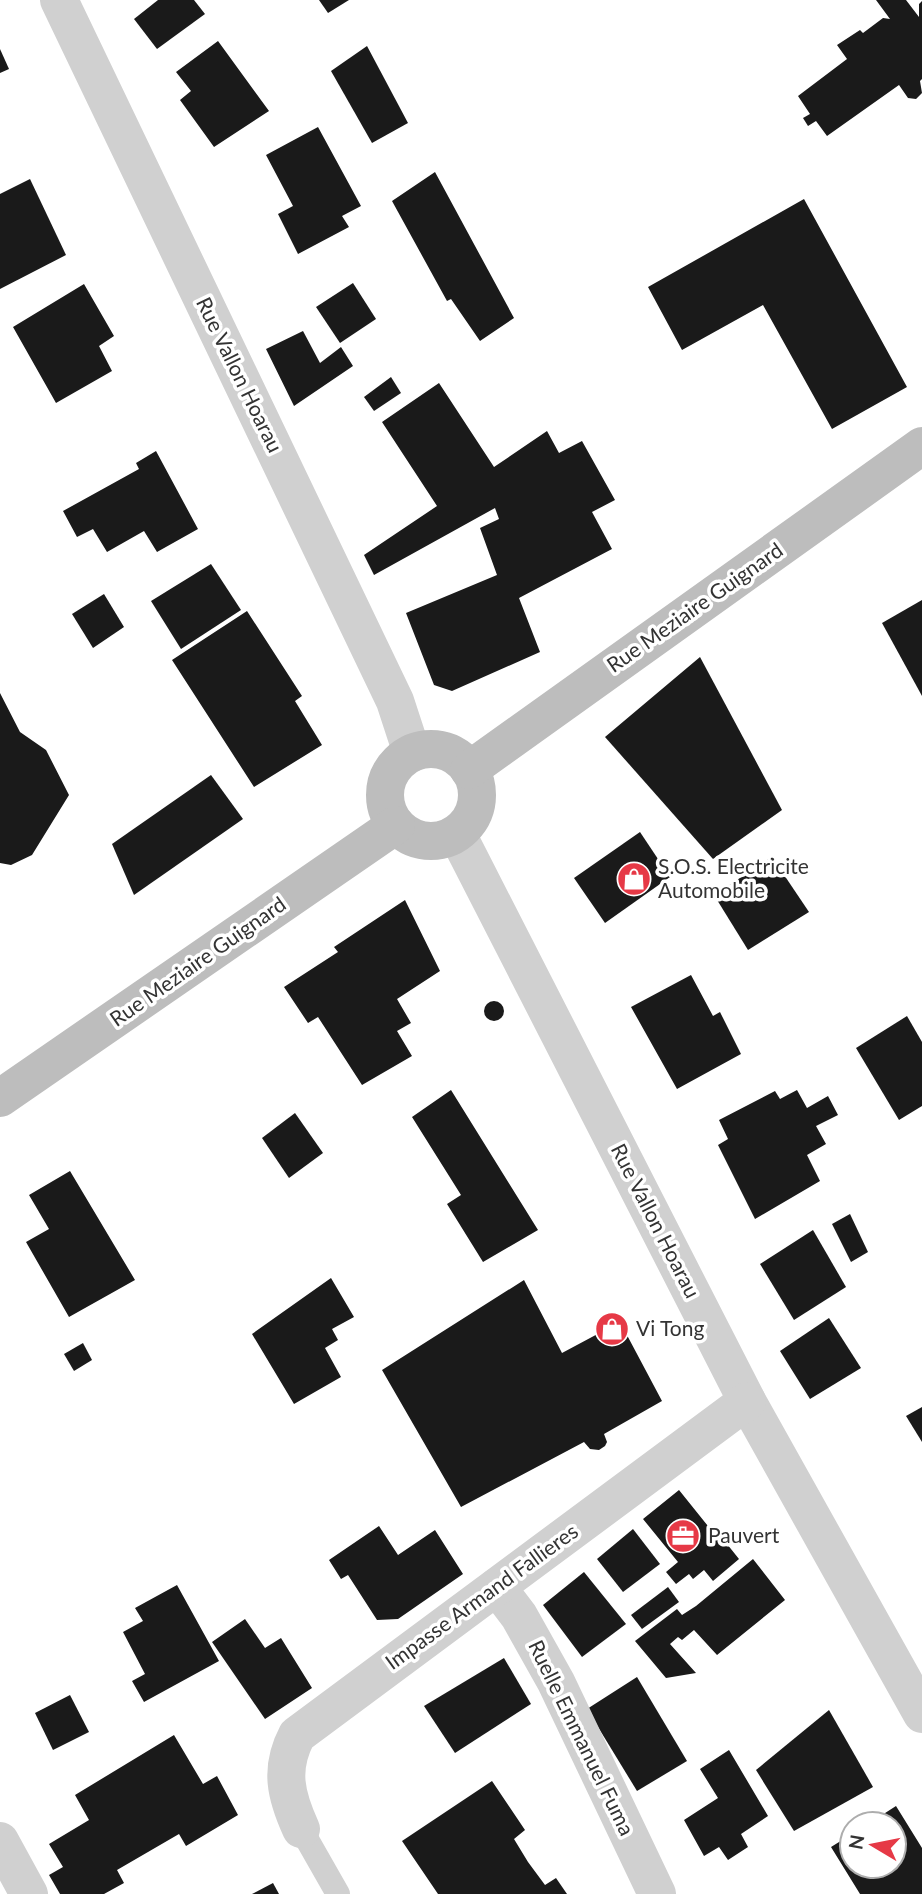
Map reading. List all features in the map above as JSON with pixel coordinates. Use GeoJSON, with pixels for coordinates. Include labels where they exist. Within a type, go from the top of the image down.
{"type":"FeatureCollection","features":[{"type":"Feature","properties":{"kind":"street","name":"Rue Vallon Hoarau"},"geometry":{"type":"LineString","coordinates":[[69,3],[395,701],[412,754]]}},
{"type":"Feature","properties":{"kind":"street","name":"Rue Meziaire Guignard"},"geometry":{"type":"LineString","coordinates":[[469,770],[922,446]]}},
{"type":"Feature","properties":{"kind":"street"},"geometry":{"type":"LineString","coordinates":[[422,749],[437,749],[451,753],[463,761],[469,770],[477,788],[476,804],[471,820],[457,834],[431,842],[415,839],[396,825],[385,805],[385,791],[388,777],[397,764],[422,749]]}},
{"type":"Feature","properties":{"kind":"street","name":"Rue Meziaire Guignard"},"geometry":{"type":"LineString","coordinates":[[0,1098],[396,825]]}},
{"type":"Feature","properties":{"kind":"street","name":"Rue Vallon Hoarau"},"geometry":{"type":"LineString","coordinates":[[457,834],[747,1401],[922,1714]]}},
{"type":"Feature","properties":{"kind":"street","name":"Impasse Armand Fallieres"},"geometry":{"type":"LineString","coordinates":[[302,1829],[290,1805],[285,1778],[288,1751],[297,1735],[747,1401]]}},
{"type":"Feature","properties":{"kind":"street","name":"Ruelle Emmanuel Fuma"},"geometry":{"type":"LineString","coordinates":[[496,1587],[519,1616],[556,1682],[657,1894]]}},
{"type":"Feature","properties":{"kind":"street"},"geometry":{"type":"LineString","coordinates":[[0,1841],[29,1894]]}},
{"type":"Feature","properties":{"kind":"lane"},"geometry":{"type":"LineString","coordinates":[[302,1829],[338,1894]]}},
{"type":"Feature","properties":{"kind":"building"},"geometry":{"type":"Polygon","coordinates":[[[158,0],[194,0],[205,14],[157,49],[134,19],[158,0]]]}},
{"type":"Feature","properties":{"kind":"building"},"geometry":{"type":"Polygon","coordinates":[[[319,0],[349,0],[328,13],[319,0]]]}},
{"type":"Feature","properties":{"kind":"building"},"geometry":{"type":"Polygon","coordinates":[[[876,0],[906,0],[919,17],[919,4],[922,1],[922,93],[916,99],[908,98],[899,85],[827,136],[816,121],[808,126],[803,118],[810,114],[798,96],[847,59],[837,45],[860,30],[863,33],[883,18],[890,19],[876,0]]]}},
{"type":"Feature","properties":{"kind":"building"},"geometry":{"type":"Polygon","coordinates":[[[218,41],[269,111],[214,147],[180,100],[191,91],[176,72],[218,41]]]}},
{"type":"Feature","properties":{"kind":"building"},"geometry":{"type":"Polygon","coordinates":[[[367,46],[408,123],[372,143],[331,71],[367,46]]]}},
{"type":"Feature","properties":{"kind":"building"},"geometry":{"type":"Polygon","coordinates":[[[0,49],[9,69],[0,73],[0,49]]]}},
{"type":"Feature","properties":{"kind":"building"},"geometry":{"type":"Polygon","coordinates":[[[318,127],[361,206],[342,216],[349,227],[298,254],[278,214],[293,206],[266,155],[318,127]]]}},
{"type":"Feature","properties":{"kind":"building"},"geometry":{"type":"Polygon","coordinates":[[[435,172],[514,318],[480,341],[451,299],[447,301],[392,201],[435,172]]]}},
{"type":"Feature","properties":{"kind":"building"},"geometry":{"type":"Polygon","coordinates":[[[30,179],[66,255],[0,289],[0,194],[30,179]]]}},
{"type":"Feature","properties":{"kind":"building"},"geometry":{"type":"Polygon","coordinates":[[[804,199],[907,387],[832,429],[763,305],[682,350],[648,287],[804,199]]]}},
{"type":"Feature","properties":{"kind":"building"},"geometry":{"type":"Polygon","coordinates":[[[353,283],[376,319],[340,343],[316,307],[353,283]]]}},
{"type":"Feature","properties":{"kind":"building"},"geometry":{"type":"Polygon","coordinates":[[[84,284],[114,336],[99,346],[112,371],[56,403],[13,327],[84,284]]]}},
{"type":"Feature","properties":{"kind":"building"},"geometry":{"type":"Polygon","coordinates":[[[303,331],[320,363],[341,347],[353,366],[294,406],[266,349],[303,331]]]}},
{"type":"Feature","properties":{"kind":"building"},"geometry":{"type":"Polygon","coordinates":[[[391,377],[401,393],[374,411],[364,397],[391,377]]]}},
{"type":"Feature","properties":{"kind":"building"},"geometry":{"type":"Polygon","coordinates":[[[439,383],[494,467],[547,431],[559,453],[582,441],[615,500],[592,512],[612,549],[519,598],[540,652],[452,691],[434,685],[406,613],[497,575],[480,528],[499,519],[495,508],[374,575],[364,555],[437,506],[382,422],[439,383]]]}},
{"type":"Feature","properties":{"kind":"building"},"geometry":{"type":"Polygon","coordinates":[[[156,451],[198,529],[157,552],[144,531],[107,552],[93,529],[77,537],[63,511],[139,469],[136,463],[156,451]]]}},
{"type":"Feature","properties":{"kind":"building"},"geometry":{"type":"Polygon","coordinates":[[[211,564],[241,610],[181,649],[151,601],[211,564]]]}},
{"type":"Feature","properties":{"kind":"building"},"geometry":{"type":"Polygon","coordinates":[[[104,594],[124,627],[93,648],[72,614],[104,594]]]}},
{"type":"Feature","properties":{"kind":"building"},"geometry":{"type":"Polygon","coordinates":[[[922,600],[922,696],[882,623],[922,600]]]}},
{"type":"Feature","properties":{"kind":"building"},"geometry":{"type":"Polygon","coordinates":[[[247,611],[302,696],[295,701],[322,745],[254,787],[172,660],[247,611]]]}},
{"type":"Feature","properties":{"kind":"building"},"geometry":{"type":"Polygon","coordinates":[[[700,657],[782,810],[713,859],[605,737],[700,657]]]}},
{"type":"Feature","properties":{"kind":"building"},"geometry":{"type":"Polygon","coordinates":[[[0,693],[20,732],[46,750],[69,795],[32,855],[11,865],[0,863],[0,693]]]}},
{"type":"Feature","properties":{"kind":"building"},"geometry":{"type":"Polygon","coordinates":[[[211,775],[243,819],[134,895],[112,844],[211,775]]]}},
{"type":"Feature","properties":{"kind":"building"},"geometry":{"type":"Polygon","coordinates":[[[640,832],[670,877],[605,923],[574,878],[640,832]]]}},
{"type":"Feature","properties":{"kind":"building"},"geometry":{"type":"Polygon","coordinates":[[[772,857],[809,912],[748,950],[714,895],[772,857]]]}},
{"type":"Feature","properties":{"kind":"building"},"geometry":{"type":"Polygon","coordinates":[[[405,900],[440,971],[397,999],[411,1023],[397,1031],[412,1056],[362,1085],[318,1017],[308,1023],[284,987],[338,952],[334,947],[405,900]]]}},
{"type":"Feature","properties":{"kind":"building"},"geometry":{"type":"Polygon","coordinates":[[[691,975],[713,1016],[720,1012],[741,1054],[677,1089],[631,1007],[691,975]]]}},
{"type":"Feature","properties":{"kind":"building"},"geometry":{"type":"Polygon","coordinates":[[[494,1001],[501,1004],[504,1011],[501,1018],[494,1021],[487,1018],[484,1011],[487,1004],[494,1001]]]}},
{"type":"Feature","properties":{"kind":"building"},"geometry":{"type":"Polygon","coordinates":[[[907,1016],[922,1042],[922,1106],[899,1120],[856,1048],[907,1016]]]}},
{"type":"Feature","properties":{"kind":"building"},"geometry":{"type":"Polygon","coordinates":[[[451,1090],[538,1230],[483,1262],[447,1204],[461,1195],[412,1117],[451,1090]]]}},
{"type":"Feature","properties":{"kind":"building"},"geometry":{"type":"Polygon","coordinates":[[[797,1090],[807,1108],[828,1096],[838,1115],[816,1126],[826,1144],[807,1155],[820,1181],[755,1219],[718,1145],[728,1139],[719,1120],[775,1091],[780,1099],[797,1090]]]}},
{"type":"Feature","properties":{"kind":"building"},"geometry":{"type":"Polygon","coordinates":[[[295,1113],[323,1153],[289,1178],[262,1138],[295,1113]]]}},
{"type":"Feature","properties":{"kind":"building"},"geometry":{"type":"Polygon","coordinates":[[[70,1171],[135,1280],[69,1317],[26,1242],[49,1229],[29,1195],[70,1171]]]}},
{"type":"Feature","properties":{"kind":"building"},"geometry":{"type":"Polygon","coordinates":[[[850,1214],[868,1252],[851,1262],[832,1224],[850,1214]]]}},
{"type":"Feature","properties":{"kind":"building"},"geometry":{"type":"Polygon","coordinates":[[[813,1230],[846,1287],[794,1320],[760,1264],[813,1230]]]}},
{"type":"Feature","properties":{"kind":"building"},"geometry":{"type":"Polygon","coordinates":[[[331,1278],[354,1317],[332,1329],[338,1340],[325,1348],[341,1377],[294,1404],[252,1334],[331,1278]]]}},
{"type":"Feature","properties":{"kind":"building"},"geometry":{"type":"Polygon","coordinates":[[[524,1280],[562,1353],[620,1322],[662,1401],[604,1434],[607,1442],[599,1450],[590,1449],[584,1442],[461,1507],[382,1370],[524,1280]]]}},
{"type":"Feature","properties":{"kind":"building"},"geometry":{"type":"Polygon","coordinates":[[[829,1318],[861,1368],[810,1399],[780,1351],[829,1318]]]}},
{"type":"Feature","properties":{"kind":"building"},"geometry":{"type":"Polygon","coordinates":[[[83,1343],[92,1360],[74,1371],[64,1354],[83,1343]]]}},
{"type":"Feature","properties":{"kind":"building"},"geometry":{"type":"Polygon","coordinates":[[[922,1407],[922,1442],[906,1416],[922,1407]]]}},
{"type":"Feature","properties":{"kind":"building"},"geometry":{"type":"Polygon","coordinates":[[[679,1490],[724,1546],[727,1544],[739,1559],[713,1581],[704,1570],[693,1579],[689,1574],[676,1584],[666,1572],[678,1562],[643,1519],[679,1490]]]}},
{"type":"Feature","properties":{"kind":"building"},"geometry":{"type":"Polygon","coordinates":[[[379,1526],[398,1555],[435,1530],[463,1574],[398,1619],[377,1620],[348,1575],[341,1579],[329,1560],[379,1526]]]}},
{"type":"Feature","properties":{"kind":"building"},"geometry":{"type":"Polygon","coordinates":[[[633,1529],[660,1564],[623,1592],[597,1559],[633,1529]]]}},
{"type":"Feature","properties":{"kind":"building"},"geometry":{"type":"Polygon","coordinates":[[[753,1559],[785,1600],[717,1655],[694,1630],[682,1640],[678,1637],[670,1644],[696,1673],[666,1678],[635,1641],[677,1609],[682,1615],[696,1606],[753,1559]]]}},
{"type":"Feature","properties":{"kind":"building"},"geometry":{"type":"Polygon","coordinates":[[[584,1572],[626,1624],[582,1657],[543,1605],[584,1572]]]}},
{"type":"Feature","properties":{"kind":"building"},"geometry":{"type":"Polygon","coordinates":[[[177,1585],[219,1661],[144,1702],[132,1681],[145,1674],[123,1632],[143,1621],[135,1608],[177,1585]]]}},
{"type":"Feature","properties":{"kind":"building"},"geometry":{"type":"Polygon","coordinates":[[[668,1587],[679,1602],[642,1629],[631,1615],[668,1587]]]}},
{"type":"Feature","properties":{"kind":"building"},"geometry":{"type":"Polygon","coordinates":[[[245,1619],[265,1648],[281,1638],[312,1688],[265,1719],[212,1642],[245,1619]]]}},
{"type":"Feature","properties":{"kind":"building"},"geometry":{"type":"Polygon","coordinates":[[[504,1658],[531,1704],[455,1753],[424,1706],[504,1658]]]}},
{"type":"Feature","properties":{"kind":"building"},"geometry":{"type":"Polygon","coordinates":[[[637,1677],[687,1761],[637,1791],[587,1709],[637,1677]]]}},
{"type":"Feature","properties":{"kind":"building"},"geometry":{"type":"Polygon","coordinates":[[[70,1695],[89,1732],[53,1750],[35,1713],[70,1695]]]}},
{"type":"Feature","properties":{"kind":"building"},"geometry":{"type":"Polygon","coordinates":[[[829,1710],[873,1787],[794,1831],[756,1770],[829,1710]]]}},
{"type":"Feature","properties":{"kind":"building"},"geometry":{"type":"Polygon","coordinates":[[[174,1735],[203,1784],[217,1776],[238,1815],[186,1846],[179,1834],[117,1870],[124,1883],[104,1894],[60,1894],[49,1875],[63,1867],[49,1844],[89,1820],[75,1795],[174,1735]]]}},
{"type":"Feature","properties":{"kind":"building"},"geometry":{"type":"Polygon","coordinates":[[[729,1750],[768,1816],[741,1834],[748,1847],[728,1860],[719,1847],[704,1856],[684,1820],[718,1798],[700,1769],[729,1750]]]}},
{"type":"Feature","properties":{"kind":"building"},"geometry":{"type":"Polygon","coordinates":[[[492,1781],[525,1830],[514,1839],[528,1862],[545,1885],[556,1878],[567,1894],[438,1894],[402,1841],[492,1781]]]}},
{"type":"Feature","properties":{"kind":"building"},"geometry":{"type":"Polygon","coordinates":[[[908,1825],[922,1848],[922,1894],[860,1894],[851,1880],[908,1880],[908,1825]]]}},
{"type":"Feature","properties":{"kind":"building"},"geometry":{"type":"Polygon","coordinates":[[[838,1843],[838,1858],[831,1847],[838,1843]]]}},
{"type":"Feature","properties":{"kind":"building"},"geometry":{"type":"Polygon","coordinates":[[[273,1883],[279,1894],[252,1894],[273,1883]]]}},
{"type":"Feature","properties":{"kind":"place","name":"S.O.S. Electricite Automobile"},"geometry":{"type":"Point","coordinates":[634,879]}},
{"type":"Feature","properties":{"kind":"place","name":"Vi Tong"},"geometry":{"type":"Point","coordinates":[612,1329]}},
{"type":"Feature","properties":{"kind":"place","name":"Pauvert"},"geometry":{"type":"Point","coordinates":[683,1536]}}]}
